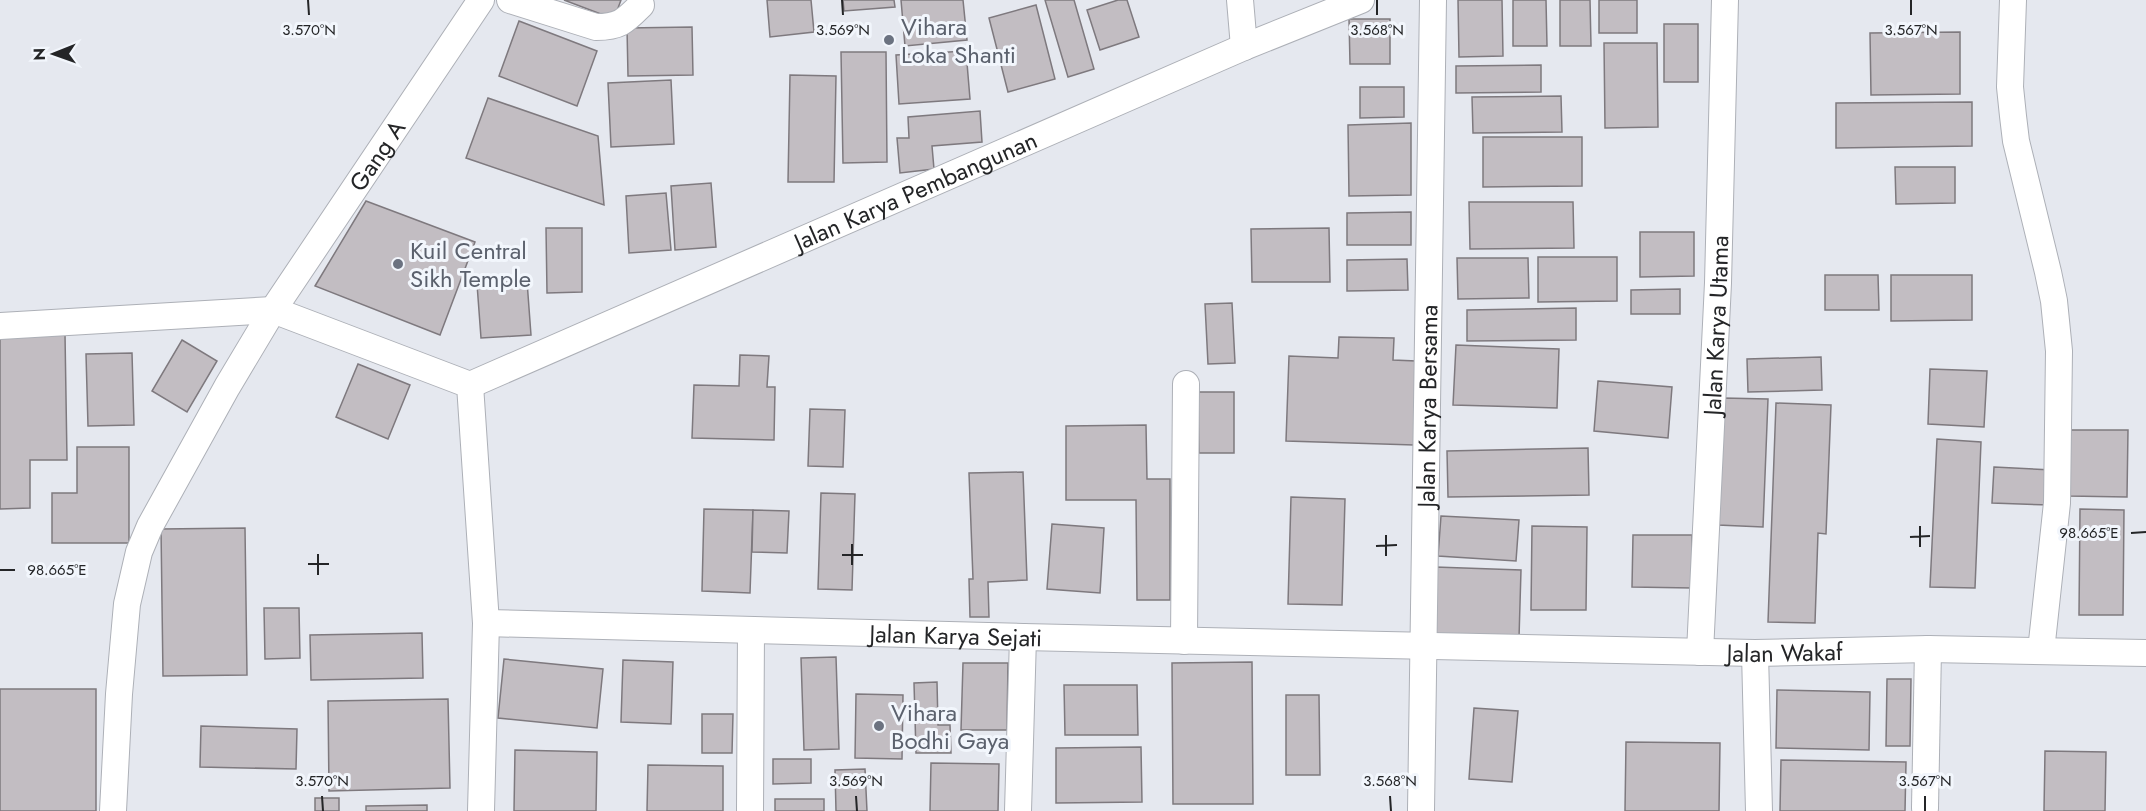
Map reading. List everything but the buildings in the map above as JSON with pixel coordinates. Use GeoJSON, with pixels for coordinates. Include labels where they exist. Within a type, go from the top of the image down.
{"type":"FeatureCollection","features":[{"type":"Feature","properties":{"kind":"street","name":"Gang A"},"geometry":{"type":"LineString","coordinates":[[113,811],[127,604],[139,552],[150,526],[273,310],[481,0]]}},
{"type":"Feature","properties":{"kind":"street"},"geometry":{"type":"LineString","coordinates":[[510,0],[596,27],[611,27],[624,22],[641,5]]}},
{"type":"Feature","properties":{"kind":"street"},"geometry":{"type":"LineString","coordinates":[[1240,0],[1244,47]]}},
{"type":"Feature","properties":{"kind":"street","name":"Jalan Karya Pembangunan"},"geometry":{"type":"LineString","coordinates":[[471,385],[1244,47],[1361,0]]}},
{"type":"Feature","properties":{"kind":"street","name":"Jalan Karya Bersama"},"geometry":{"type":"LineString","coordinates":[[1421,811],[1433,0]]}},
{"type":"Feature","properties":{"kind":"street","name":"Jalan Karya Utama"},"geometry":{"type":"LineString","coordinates":[[1700,652],[1719,283],[1725,0]]}},
{"type":"Feature","properties":{"kind":"street"},"geometry":{"type":"LineString","coordinates":[[2013,0],[2010,87],[2016,141],[2050,281],[2059,351],[2057,503],[2041,651]]}},
{"type":"Feature","properties":{"kind":"street"},"geometry":{"type":"LineString","coordinates":[[0,326],[273,310],[471,385],[486,622],[481,811]]}},
{"type":"Feature","properties":{"kind":"street"},"geometry":{"type":"LineString","coordinates":[[1184,641],[1186,384]]}},
{"type":"Feature","properties":{"kind":"street","name":"Jalan Karya Sejati"},"geometry":{"type":"LineString","coordinates":[[486,622],[1423,646]]}},
{"type":"Feature","properties":{"kind":"street"},"geometry":{"type":"LineString","coordinates":[[750,811],[752,630]]}},
{"type":"Feature","properties":{"kind":"street"},"geometry":{"type":"LineString","coordinates":[[1018,811],[1023,637]]}},
{"type":"Feature","properties":{"kind":"street","name":"Jalan Wakaf"},"geometry":{"type":"LineString","coordinates":[[1423,646],[1755,653],[1928,649],[2146,653]]}},
{"type":"Feature","properties":{"kind":"street"},"geometry":{"type":"LineString","coordinates":[[1925,808],[1928,649]]}},
{"type":"Feature","properties":{"kind":"street"},"geometry":{"type":"LineString","coordinates":[[1755,653],[1759,811]]}},
{"type":"Feature","properties":{"kind":"place","name":"Vihara Loka Shanti"},"geometry":{"type":"Point","coordinates":[889,40]}},
{"type":"Feature","properties":{"kind":"place","name":"Kuil Central Sikh Temple"},"geometry":{"type":"Point","coordinates":[398,264]}},
{"type":"Feature","properties":{"kind":"place","name":"Vihara Bodhi Gaya"},"geometry":{"type":"Point","coordinates":[879,726]}}]}
